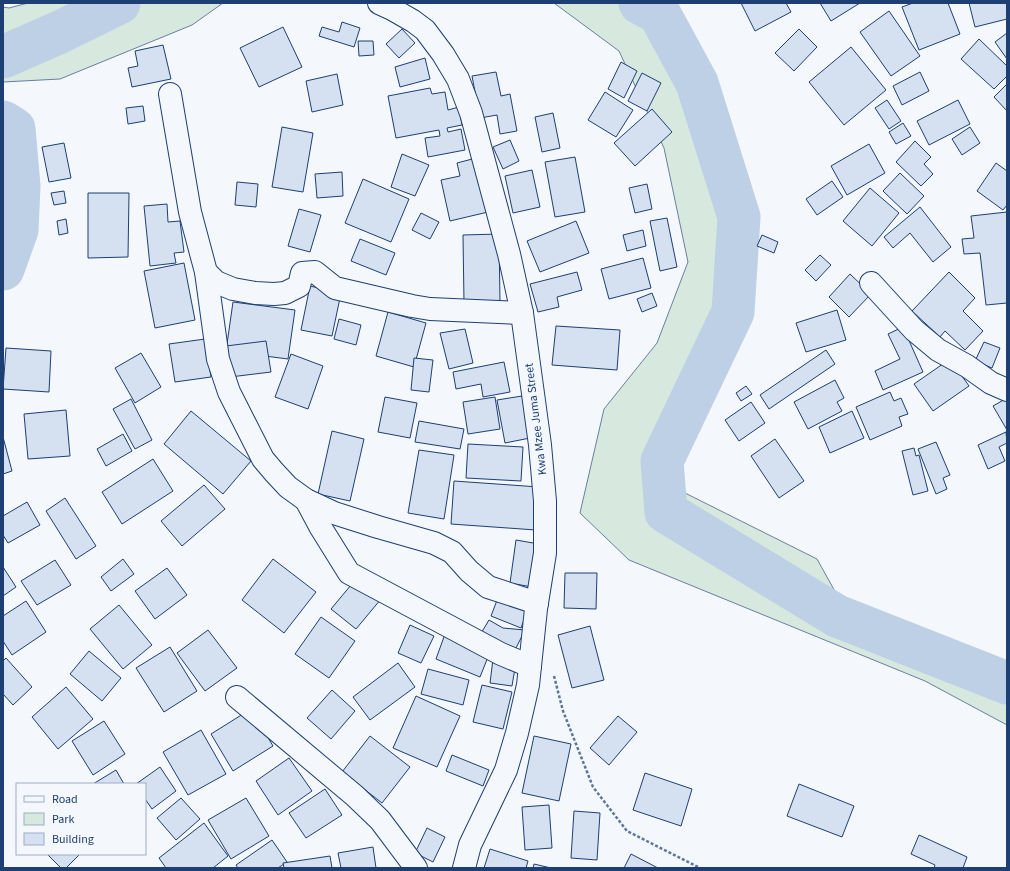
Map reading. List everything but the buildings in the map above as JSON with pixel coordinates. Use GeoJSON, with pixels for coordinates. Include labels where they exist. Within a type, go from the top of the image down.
{"type":"FeatureCollection","features":[{"type":"Feature","properties":{"kind":"street","name":"Kwa Mzee Juma Street"},"geometry":{"type":"LineString","coordinates":[[379,3],[413,21],[425,30],[443,54],[458,79],[471,113],[509,254],[522,313],[534,392],[545,501],[545,553],[537,603],[528,685],[506,770],[470,845],[464,868]]}},
{"type":"Feature","properties":{"kind":"street"},"geometry":{"type":"LineString","coordinates":[[170,94],[190,212],[206,272],[218,359],[229,392],[263,459],[288,487],[306,500],[334,513],[434,543],[452,552],[469,571],[488,587],[537,603]]}},
{"type":"Feature","properties":{"kind":"street"},"geometry":{"type":"LineString","coordinates":[[206,272],[216,282],[255,293],[285,293],[299,286],[302,274],[314,272],[335,288],[412,306],[430,309],[522,313]]}},
{"type":"Feature","properties":{"kind":"street"},"geometry":{"type":"LineString","coordinates":[[871,283],[914,330],[938,350],[967,366],[991,383],[1007,390]]}},
{"type":"Feature","properties":{"kind":"street"},"geometry":{"type":"LineString","coordinates":[[306,500],[348,572],[501,654],[530,666]]}},
{"type":"Feature","properties":{"kind":"street"},"geometry":{"type":"LineString","coordinates":[[237,697],[355,796],[380,820],[416,868]]}},
{"type":"Feature","properties":{"kind":"path"},"geometry":{"type":"LineString","coordinates":[[553,674],[563,711],[593,787],[627,831],[700,868]]}},
{"type":"Feature","properties":{"kind":"green space"},"geometry":{"type":"Polygon","coordinates":[[[28,3],[223,3],[192,25],[60,79],[3,82],[3,7],[9,8],[28,3]]]}},
{"type":"Feature","properties":{"kind":"green space"},"geometry":{"type":"Polygon","coordinates":[[[554,3],[660,3],[675,18],[719,123],[739,295],[651,476],[817,559],[852,622],[1007,686],[1007,725],[925,681],[629,560],[580,513],[604,409],[657,343],[688,262],[664,148],[619,51],[554,3]]]}},
{"type":"Feature","properties":{"kind":"waterway"},"geometry":{"type":"LineString","coordinates":[[3,57],[60,32],[119,3]]}},
{"type":"Feature","properties":{"kind":"waterway"},"geometry":{"type":"LineString","coordinates":[[640,3],[659,13],[697,83],[739,217],[733,312],[662,461],[666,512],[837,616],[1007,683]]}},
{"type":"Feature","properties":{"kind":"waterway"},"geometry":{"type":"LineString","coordinates":[[3,122],[14,129],[19,186],[17,230],[3,269]]}}]}
